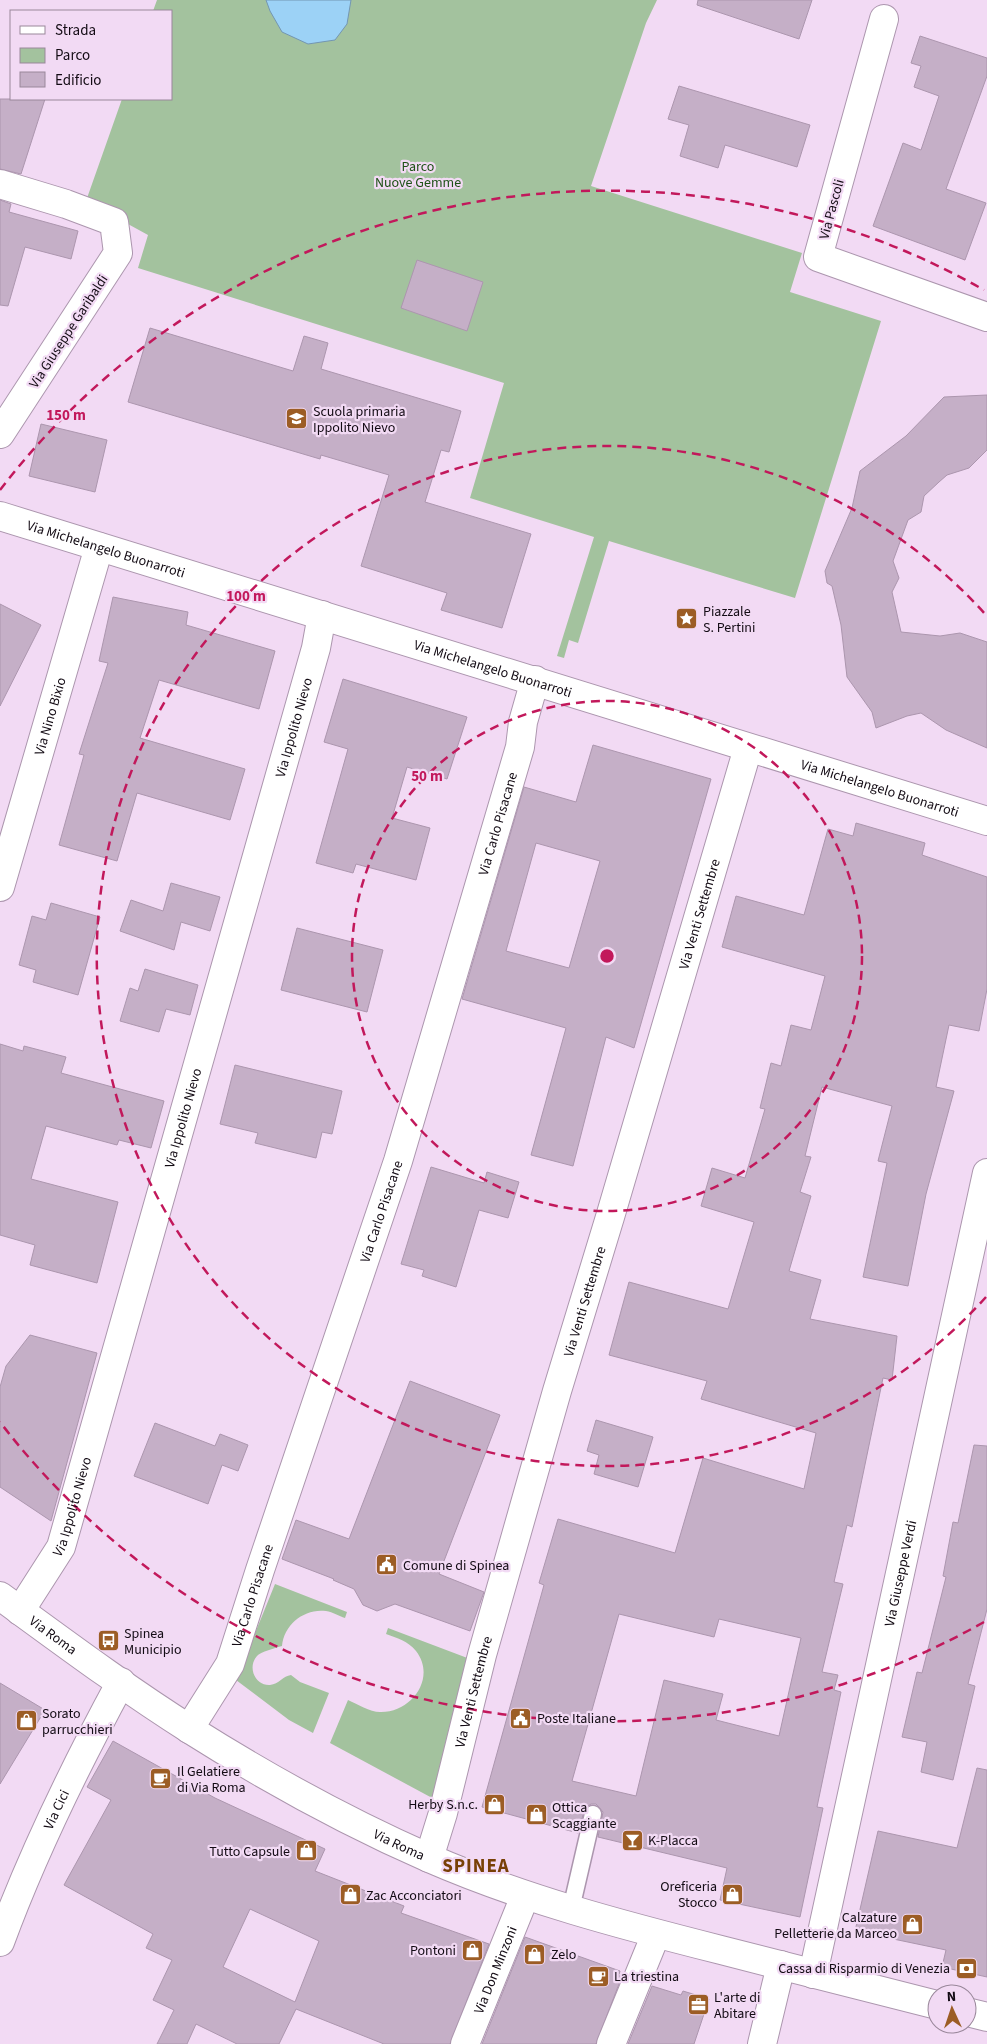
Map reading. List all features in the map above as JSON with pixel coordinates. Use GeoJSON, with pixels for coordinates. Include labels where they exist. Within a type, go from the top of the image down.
{"type":"FeatureCollection","features":[{"type":"Feature","properties":{"kind":"street","name":"Via Pascoli"},"geometry":{"type":"LineString","coordinates":[[884,19],[818,256],[987,317]]}},
{"type":"Feature","properties":{"kind":"street","name":"Via Giuseppe Garibaldi"},"geometry":{"type":"LineString","coordinates":[[0,184],[66,204],[114,222],[118,254],[0,434]]}},
{"type":"Feature","properties":{"kind":"street","name":"Via Michelangelo Buonarroti"},"geometry":{"type":"LineString","coordinates":[[0,516],[535,680],[748,748],[987,820]]}},
{"type":"Feature","properties":{"kind":"street","name":"Via Nino Bixio"},"geometry":{"type":"LineString","coordinates":[[0,887],[99,547]]}},
{"type":"Feature","properties":{"kind":"street","name":"Via Ippolito Nievo"},"geometry":{"type":"LineString","coordinates":[[10,1604],[61,1547],[316,648],[322,615]]}},
{"type":"Feature","properties":{"kind":"street","name":"Via Carlo Pisacane"},"geometry":{"type":"LineString","coordinates":[[189,1729],[230,1664],[398,1160],[520,747],[523,722],[535,680]]}},
{"type":"Feature","properties":{"kind":"street","name":"Via Venti Settembre"},"geometry":{"type":"LineString","coordinates":[[429,1858],[443,1813],[482,1655],[554,1400],[610,1218],[748,748]]}},
{"type":"Feature","properties":{"kind":"street","name":"Via Giuseppe Verdi"},"geometry":{"type":"LineString","coordinates":[[813,1974],[987,1173]]}},
{"type":"Feature","properties":{"kind":"street","name":"Via Roma"},"geometry":{"type":"LineString","coordinates":[[10,1604],[189,1729],[240,1760],[329,1809],[429,1858],[525,1896],[656,1934],[927,2002]]}},
{"type":"Feature","properties":{"kind":"street","name":"Via Cici"},"geometry":{"type":"LineString","coordinates":[[0,1942],[19,1890],[61,1797],[121,1682]]}},
{"type":"Feature","properties":{"kind":"street","name":"Via Don Minzoni"},"geometry":{"type":"LineString","coordinates":[[465,2044],[525,1896]]}},
{"type":"Feature","properties":{"kind":"street"},"geometry":{"type":"LineString","coordinates":[[611,2044],[656,1934]]}},
{"type":"Feature","properties":{"kind":"street"},"geometry":{"type":"LineString","coordinates":[[762,2044],[781,1965]]}},
{"type":"Feature","properties":{"kind":"lane"},"geometry":{"type":"LineString","coordinates":[[570,1909],[593,1814]]}},
{"type":"Feature","properties":{"kind":"green space","name":"Parco Nuove Gemme"},"geometry":{"type":"Polygon","coordinates":[[[157,0],[657,0],[646,23],[591,186],[802,253],[790,292],[881,321],[795,598],[609,541],[578,643],[569,640],[564,658],[557,656],[594,537],[470,498],[504,383],[138,268],[148,235],[86,201],[122,100],[172,100],[172,10],[153,10],[157,0]]]}},
{"type":"Feature","properties":{"kind":"green space"},"geometry":{"type":"Polygon","coordinates":[[[275,1584],[347,1612],[345,1618],[326,1611],[311,1612],[303,1615],[291,1624],[282,1646],[257,1656],[254,1660],[254,1675],[260,1682],[270,1685],[291,1675],[300,1682],[329,1693],[313,1733],[289,1720],[236,1680],[275,1584]]]}},
{"type":"Feature","properties":{"kind":"green space"},"geometry":{"type":"Polygon","coordinates":[[[388,1628],[470,1659],[434,1799],[330,1743],[348,1700],[372,1711],[391,1711],[402,1707],[418,1692],[424,1672],[422,1661],[416,1651],[409,1645],[386,1634],[388,1628]]]}},
{"type":"Feature","properties":{"kind":"water"},"geometry":{"type":"Polygon","coordinates":[[[266,0],[351,0],[347,24],[335,40],[308,44],[282,32],[266,0]]]}},
{"type":"Feature","properties":{"kind":"building"},"geometry":{"type":"Polygon","coordinates":[[[698,0],[812,0],[799,39],[697,5],[698,0]]]}},
{"type":"Feature","properties":{"kind":"building"},"geometry":{"type":"Polygon","coordinates":[[[920,36],[987,58],[987,76],[946,189],[986,203],[965,260],[873,226],[903,143],[921,150],[939,96],[914,87],[921,66],[911,63],[920,36]]]}},
{"type":"Feature","properties":{"kind":"building"},"geometry":{"type":"Polygon","coordinates":[[[679,86],[810,125],[797,167],[725,145],[718,168],[680,156],[689,125],[668,119],[679,86]]]}},
{"type":"Feature","properties":{"kind":"building"},"geometry":{"type":"Polygon","coordinates":[[[0,99],[45,100],[21,174],[0,169],[0,99]]]}},
{"type":"Feature","properties":{"kind":"building"},"geometry":{"type":"Polygon","coordinates":[[[0,200],[11,204],[9,212],[78,231],[71,259],[25,247],[8,306],[0,305],[0,200]]]}},
{"type":"Feature","properties":{"kind":"building"},"geometry":{"type":"Polygon","coordinates":[[[417,260],[483,282],[467,331],[401,308],[417,260]]]}},
{"type":"Feature","properties":{"kind":"building"},"geometry":{"type":"Polygon","coordinates":[[[150,328],[293,371],[304,336],[328,343],[321,369],[461,411],[449,452],[441,450],[425,502],[531,534],[502,628],[441,610],[447,593],[361,566],[389,475],[321,455],[320,459],[128,402],[150,328]]]}},
{"type":"Feature","properties":{"kind":"building"},"geometry":{"type":"Polygon","coordinates":[[[987,395],[987,450],[969,468],[947,475],[924,496],[921,512],[908,520],[893,561],[899,578],[892,592],[901,632],[940,636],[960,633],[987,642],[987,748],[946,730],[921,713],[907,716],[876,728],[872,712],[847,677],[841,625],[832,586],[827,583],[825,571],[852,508],[860,471],[906,436],[944,397],[987,395]]]}},
{"type":"Feature","properties":{"kind":"building"},"geometry":{"type":"Polygon","coordinates":[[[41,424],[107,440],[95,492],[29,476],[41,424]]]}},
{"type":"Feature","properties":{"kind":"building"},"geometry":{"type":"Polygon","coordinates":[[[113,597],[188,612],[186,625],[275,651],[259,709],[159,680],[140,738],[245,769],[230,820],[137,793],[117,861],[59,845],[84,755],[79,754],[108,663],[99,661],[113,597]]]}},
{"type":"Feature","properties":{"kind":"building"},"geometry":{"type":"Polygon","coordinates":[[[0,604],[41,625],[0,706],[0,604]]]}},
{"type":"Feature","properties":{"kind":"building"},"geometry":{"type":"Polygon","coordinates":[[[343,679],[467,717],[447,779],[407,767],[392,818],[430,828],[416,880],[356,864],[353,873],[316,863],[348,749],[324,742],[343,679]]]}},
{"type":"Feature","properties":{"kind":"building"},"geometry":{"type":"Polygon","coordinates":[[[593,745],[711,779],[634,1048],[606,1037],[573,1166],[531,1155],[566,1028],[462,999],[524,787],[576,802],[593,745]],[[536,843],[506,951],[569,968],[600,861],[536,843]]]}},
{"type":"Feature","properties":{"kind":"building"},"geometry":{"type":"Polygon","coordinates":[[[856,823],[925,843],[922,855],[987,877],[987,989],[979,1031],[949,1025],[936,1087],[954,1091],[926,1194],[908,1286],[863,1277],[887,1163],[878,1161],[892,1106],[822,1087],[805,1156],[811,1157],[800,1192],[811,1196],[789,1271],[821,1280],[810,1319],[897,1336],[892,1380],[883,1378],[852,1527],[847,1525],[834,1582],[843,1584],[822,1672],[838,1675],[834,1690],[841,1692],[817,1807],[823,1808],[800,1917],[720,1900],[727,1868],[598,1837],[603,1812],[596,1804],[591,1804],[585,1808],[578,1833],[482,1807],[544,1585],[539,1583],[558,1519],[675,1553],[703,1458],[804,1489],[816,1433],[701,1399],[707,1381],[609,1355],[629,1282],[728,1309],[754,1222],[701,1206],[712,1168],[745,1178],[765,1109],[760,1108],[771,1063],[781,1066],[791,1025],[811,1030],[825,976],[722,947],[736,896],[804,915],[828,829],[853,836],[856,823]],[[619,1614],[572,1781],[636,1796],[664,1680],[723,1694],[716,1720],[779,1736],[801,1638],[719,1619],[714,1637],[619,1614]]]}},
{"type":"Feature","properties":{"kind":"building"},"geometry":{"type":"Polygon","coordinates":[[[171,883],[220,897],[210,931],[181,922],[174,950],[120,931],[131,900],[163,911],[171,883]]]}},
{"type":"Feature","properties":{"kind":"building"},"geometry":{"type":"Polygon","coordinates":[[[51,903],[100,917],[78,995],[33,982],[36,970],[19,965],[32,916],[46,920],[51,903]]]}},
{"type":"Feature","properties":{"kind":"building"},"geometry":{"type":"Polygon","coordinates":[[[297,928],[383,950],[367,1012],[281,990],[297,928]]]}},
{"type":"Feature","properties":{"kind":"building"},"geometry":{"type":"Polygon","coordinates":[[[145,969],[198,985],[190,1015],[166,1009],[159,1032],[120,1021],[130,988],[138,991],[145,969]]]}},
{"type":"Feature","properties":{"kind":"building"},"geometry":{"type":"Polygon","coordinates":[[[0,1044],[23,1051],[24,1046],[66,1057],[61,1073],[164,1101],[151,1148],[119,1140],[117,1145],[46,1126],[31,1179],[118,1202],[97,1283],[30,1265],[35,1245],[0,1235],[0,1044]]]}},
{"type":"Feature","properties":{"kind":"building"},"geometry":{"type":"Polygon","coordinates":[[[235,1065],[342,1091],[332,1134],[322,1132],[316,1158],[255,1143],[258,1133],[220,1124],[235,1065]]]}},
{"type":"Feature","properties":{"kind":"building"},"geometry":{"type":"Polygon","coordinates":[[[431,1167],[484,1183],[487,1172],[519,1182],[508,1218],[479,1210],[456,1287],[422,1276],[424,1270],[401,1264],[431,1167]]]}},
{"type":"Feature","properties":{"kind":"building"},"geometry":{"type":"Polygon","coordinates":[[[30,1335],[97,1353],[51,1521],[0,1487],[0,1387],[6,1366],[30,1335]]]}},
{"type":"Feature","properties":{"kind":"building"},"geometry":{"type":"Polygon","coordinates":[[[410,1381],[500,1415],[439,1574],[484,1592],[470,1631],[395,1604],[377,1611],[363,1605],[354,1589],[334,1579],[282,1559],[296,1520],[349,1539],[410,1381]]]}},
{"type":"Feature","properties":{"kind":"building"},"geometry":{"type":"Polygon","coordinates":[[[596,1420],[653,1437],[638,1487],[594,1474],[599,1455],[587,1451],[596,1420]]]}},
{"type":"Feature","properties":{"kind":"building"},"geometry":{"type":"Polygon","coordinates":[[[155,1423],[215,1446],[220,1434],[248,1445],[238,1471],[222,1465],[208,1504],[134,1476],[155,1423]]]}},
{"type":"Feature","properties":{"kind":"building"},"geometry":{"type":"Polygon","coordinates":[[[974,1445],[987,1446],[987,1609],[968,1684],[975,1686],[953,1780],[921,1772],[927,1742],[902,1737],[917,1672],[922,1673],[946,1577],[943,1576],[953,1522],[958,1523],[974,1445]]]}},
{"type":"Feature","properties":{"kind":"building"},"geometry":{"type":"Polygon","coordinates":[[[0,1683],[45,1710],[0,1784],[0,1683]]]}},
{"type":"Feature","properties":{"kind":"building"},"geometry":{"type":"Polygon","coordinates":[[[113,1741],[215,1798],[325,1849],[315,1871],[404,1906],[401,1913],[489,1944],[450,2044],[384,2044],[296,2009],[279,2044],[237,2044],[196,2024],[187,2044],[157,2044],[174,2010],[153,2000],[172,1960],[146,1948],[153,1934],[64,1885],[111,1800],[87,1787],[113,1741]],[[250,1909],[223,1967],[295,2002],[319,1941],[250,1909]]]}},
{"type":"Feature","properties":{"kind":"building"},"geometry":{"type":"Polygon","coordinates":[[[977,1768],[987,1770],[987,1977],[942,1967],[946,1950],[855,1931],[878,1831],[957,1848],[977,1768]]]}},
{"type":"Feature","properties":{"kind":"building"},"geometry":{"type":"Polygon","coordinates":[[[525,1937],[620,1971],[619,1975],[622,1976],[596,2044],[482,2044],[525,1937]]]}},
{"type":"Feature","properties":{"kind":"building"},"geometry":{"type":"Polygon","coordinates":[[[652,1986],[681,1995],[683,1991],[709,1999],[694,2044],[628,2044],[652,1986]]]}},
{"type":"Feature","properties":{"kind":"place","name":"Scuola primaria Ippolito Nievo"},"geometry":{"type":"Point","coordinates":[297,419]}},
{"type":"Feature","properties":{"kind":"place","name":"Piazzale S. Pertini"},"geometry":{"type":"Point","coordinates":[687,619]}},
{"type":"Feature","properties":{"kind":"place","name":"Comune di Spinea"},"geometry":{"type":"Point","coordinates":[387,1565]}},
{"type":"Feature","properties":{"kind":"place","name":"Spinea Municipio"},"geometry":{"type":"Point","coordinates":[108,1641]}},
{"type":"Feature","properties":{"kind":"place","name":"Poste Italiane"},"geometry":{"type":"Point","coordinates":[521,1718]}},
{"type":"Feature","properties":{"kind":"place","name":"Sorato parrucchieri"},"geometry":{"type":"Point","coordinates":[26,1721]}},
{"type":"Feature","properties":{"kind":"place","name":"Il Gelatiere di Via Roma"},"geometry":{"type":"Point","coordinates":[161,1779]}},
{"type":"Feature","properties":{"kind":"place","name":"Herby S.n.c."},"geometry":{"type":"Point","coordinates":[494,1804]}},
{"type":"Feature","properties":{"kind":"place","name":"Ottica Scaggiante"},"geometry":{"type":"Point","coordinates":[536,1815]}},
{"type":"Feature","properties":{"kind":"place","name":"K-Placca"},"geometry":{"type":"Point","coordinates":[632,1840]}},
{"type":"Feature","properties":{"kind":"place","name":"Tutto Capsule"},"geometry":{"type":"Point","coordinates":[306,1851]}},
{"type":"Feature","properties":{"kind":"place","name":"Oreficeria Stocco"},"geometry":{"type":"Point","coordinates":[733,1894]}},
{"type":"Feature","properties":{"kind":"place","name":"Zac Acconciatori"},"geometry":{"type":"Point","coordinates":[350,1895]}},
{"type":"Feature","properties":{"kind":"place","name":"Calzature Pelletterie da Marceo"},"geometry":{"type":"Point","coordinates":[913,1925]}},
{"type":"Feature","properties":{"kind":"place","name":"Pontoni"},"geometry":{"type":"Point","coordinates":[472,1950]}},
{"type":"Feature","properties":{"kind":"place","name":"Zelo"},"geometry":{"type":"Point","coordinates":[535,1954]}},
{"type":"Feature","properties":{"kind":"place","name":"Cassa di Risparmio di Venezia"},"geometry":{"type":"Point","coordinates":[966,1968]}},
{"type":"Feature","properties":{"kind":"place","name":"La triestina"},"geometry":{"type":"Point","coordinates":[598,1976]}},
{"type":"Feature","properties":{"kind":"place","name":"L'arte di Abitare"},"geometry":{"type":"Point","coordinates":[698,2005]}},
{"type":"Feature","properties":{"kind":"district","name":"SPINEA"},"geometry":{"type":"Point","coordinates":[476,1865]}}]}
